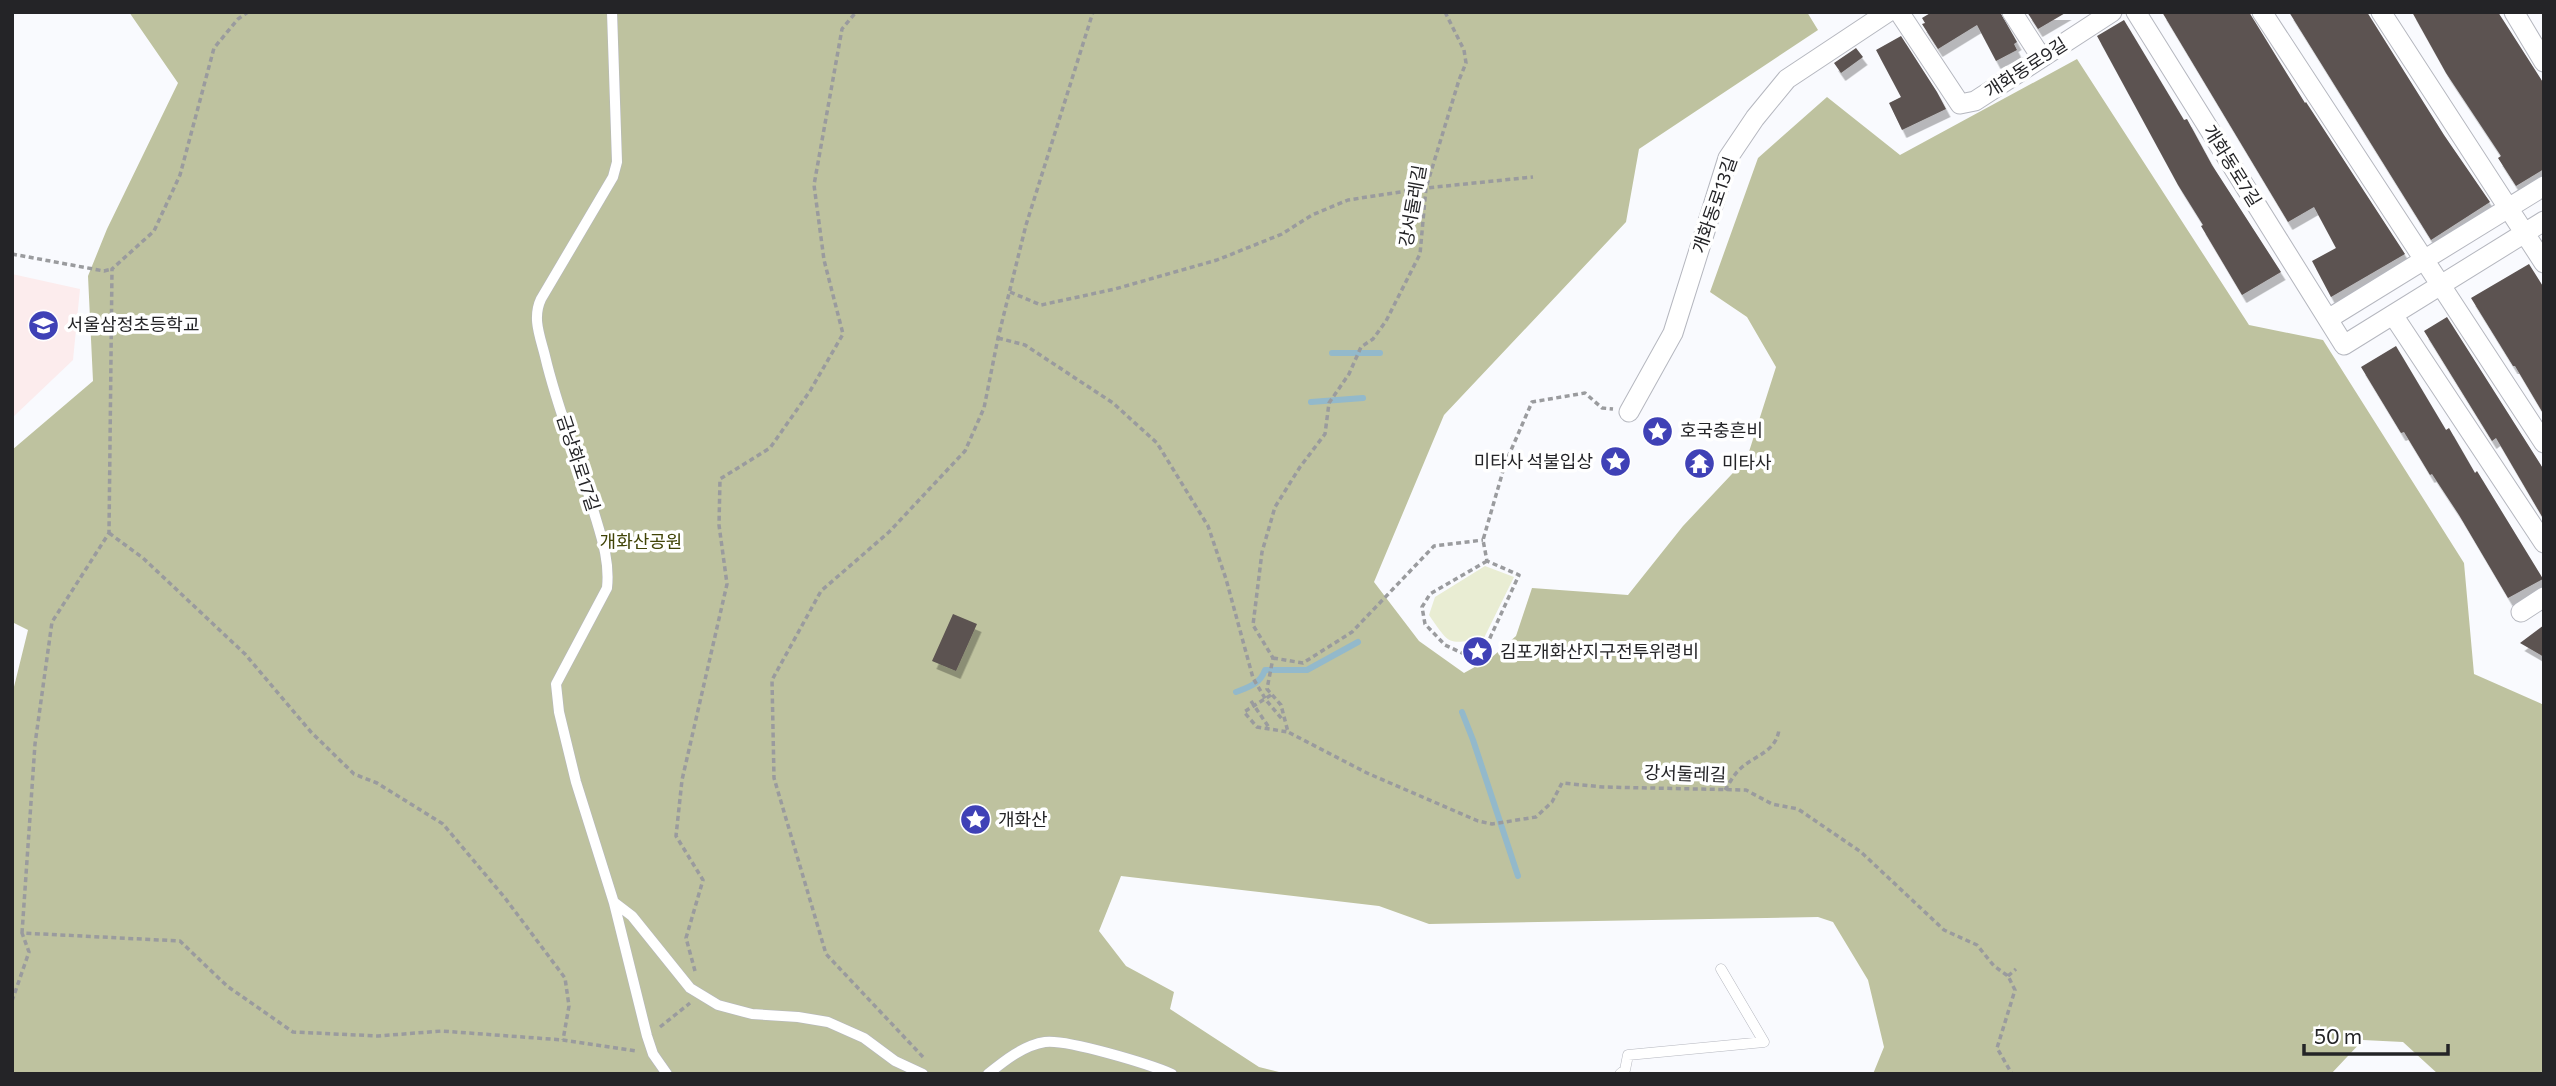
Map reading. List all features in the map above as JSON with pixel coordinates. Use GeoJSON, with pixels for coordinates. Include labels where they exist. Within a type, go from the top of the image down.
{"type":"FeatureCollection","features":[{"type":"Feature","properties":{"kind":"street","name":"개화동로13길"},"geometry":{"type":"LineString","coordinates":[[1629,412],[1673,333],[1728,158],[1755,118],[1787,79],[1888,12]]}},
{"type":"Feature","properties":{"kind":"street","name":"개화동로9길"},"geometry":{"type":"LineString","coordinates":[[1899,12],[1960,104],[1975,101],[2112,12]]}},
{"type":"Feature","properties":{"kind":"street"},"geometry":{"type":"LineString","coordinates":[[2012,12],[2041,57]]}},
{"type":"Feature","properties":{"kind":"street","name":"개화동로7길"},"geometry":{"type":"LineString","coordinates":[[2136,12],[2344,345],[2544,221]]}},
{"type":"Feature","properties":{"kind":"street"},"geometry":{"type":"LineString","coordinates":[[2262,12],[2544,443]]}},
{"type":"Feature","properties":{"kind":"street"},"geometry":{"type":"LineString","coordinates":[[2381,12],[2544,263]]}},
{"type":"Feature","properties":{"kind":"street"},"geometry":{"type":"LineString","coordinates":[[2514,12],[2544,62]]}},
{"type":"Feature","properties":{"kind":"street"},"geometry":{"type":"LineString","coordinates":[[2328,319],[2544,186]]}},
{"type":"Feature","properties":{"kind":"street"},"geometry":{"type":"LineString","coordinates":[[2393,315],[2544,543]]}},
{"type":"Feature","properties":{"kind":"street"},"geometry":{"type":"LineString","coordinates":[[2521,612],[2544,597]]}},
{"type":"Feature","properties":{"kind":"lane","name":"금낭화로17길"},"geometry":{"type":"LineString","coordinates":[[612,12],[617,162],[613,177],[536,309],[536,321],[550,378],[607,555],[607,588],[556,684],[559,712],[566,746],[614,903],[647,1037],[653,1054],[667,1074]]}},
{"type":"Feature","properties":{"kind":"lane"},"geometry":{"type":"LineString","coordinates":[[614,903],[632,916],[690,988],[718,1005],[739,1012],[828,1022],[848,1029],[895,1061],[923,1074]]}},
{"type":"Feature","properties":{"kind":"lane"},"geometry":{"type":"LineString","coordinates":[[1620,1074],[1625,1070],[1628,1055],[1764,1042],[1721,969]]}},
{"type":"Feature","properties":{"kind":"lane"},"geometry":{"type":"LineString","coordinates":[[988,1074],[1026,1048],[1044,1042],[1063,1042],[1172,1074]]}},
{"type":"Feature","properties":{"kind":"path"},"geometry":{"type":"LineString","coordinates":[[12,254],[104,271],[111,270],[153,231],[180,175],[214,48],[238,19],[248,12]]}},
{"type":"Feature","properties":{"kind":"path"},"geometry":{"type":"LineString","coordinates":[[647,1037],[701,995],[686,938],[703,880],[677,836],[682,780],[727,584],[719,525],[720,479],[770,449],[810,391],[843,334],[824,260],[814,185],[842,29],[856,12]]}},
{"type":"Feature","properties":{"kind":"path"},"geometry":{"type":"LineString","coordinates":[[930,1064],[826,954],[774,778],[772,680],[821,591],[889,532],[965,452],[984,408],[1026,225],[1093,12]]}},
{"type":"Feature","properties":{"kind":"path","name":"강서둘레길"},"geometry":{"type":"LineString","coordinates":[[1273,658],[1254,621],[1262,552],[1275,507],[1325,434],[1329,403],[1349,374],[1360,350],[1373,339],[1386,321],[1420,254],[1426,188],[1466,63],[1464,50],[1445,12]]}},
{"type":"Feature","properties":{"kind":"path"},"geometry":{"type":"LineString","coordinates":[[1010,292],[1041,305],[1115,289],[1217,260],[1282,234],[1312,215],[1348,200],[1426,188],[1533,177]]}},
{"type":"Feature","properties":{"kind":"path"},"geometry":{"type":"LineString","coordinates":[[12,1001],[29,951],[22,933],[35,744],[52,622],[109,533],[111,270]]}},
{"type":"Feature","properties":{"kind":"path"},"geometry":{"type":"LineString","coordinates":[[998,338],[1025,345],[1113,403],[1157,443],[1208,526],[1226,579],[1254,681],[1284,721]]}},
{"type":"Feature","properties":{"kind":"path"},"geometry":{"type":"LineString","coordinates":[[1487,561],[1483,540],[1505,464],[1532,402],[1586,393],[1602,408],[1629,412]]}},
{"type":"Feature","properties":{"kind":"path"},"geometry":{"type":"LineString","coordinates":[[109,533],[143,558],[244,654],[311,732],[354,774],[377,783],[443,824],[505,898],[565,978],[569,1006],[563,1040]]}},
{"type":"Feature","properties":{"kind":"path"},"geometry":{"type":"LineString","coordinates":[[1271,695],[1244,712],[1257,727],[1288,732],[1282,705],[1267,689],[1273,658],[1303,663],[1352,632],[1434,545],[1483,540]]}},
{"type":"Feature","properties":{"kind":"path"},"geometry":{"type":"LineString","coordinates":[[1487,561],[1519,575],[1489,640],[1481,647],[1462,653],[1445,645],[1425,624],[1422,607],[1430,594],[1487,561]]}},
{"type":"Feature","properties":{"kind":"path"},"geometry":{"type":"LineString","coordinates":[[1251,701],[1270,730]]}},
{"type":"Feature","properties":{"kind":"path"},"geometry":{"type":"LineString","coordinates":[[1725,790],[1739,770],[1767,752],[1777,741],[1779,730]]}},
{"type":"Feature","properties":{"kind":"path","name":"강서둘레길"},"geometry":{"type":"LineString","coordinates":[[1288,732],[1367,773],[1478,821],[1492,824],[1536,817],[1552,802],[1562,783],[1603,787],[1746,790],[1772,804],[1798,809],[1861,852],[1944,930],[1977,945],[1994,966],[2008,976]]}},
{"type":"Feature","properties":{"kind":"path"},"geometry":{"type":"LineString","coordinates":[[22,933],[180,941],[227,986],[293,1032],[377,1036],[442,1031],[563,1040],[653,1054]]}},
{"type":"Feature","properties":{"kind":"path"},"geometry":{"type":"LineString","coordinates":[[2012,1074],[1997,1048],[2015,990],[2008,976],[2015,969]]}},
{"type":"Feature","properties":{"kind":"shaded area","name":"서울삼정초등학교"},"geometry":{"type":"Polygon","coordinates":[[[12,274],[80,289],[73,360],[12,418],[12,274]]]}},
{"type":"Feature","properties":{"kind":"green space","name":"개화산공원"},"geometry":{"type":"Polygon","coordinates":[[[129,12],[1807,12],[1818,30],[1639,149],[1626,222],[1444,415],[1374,582],[1419,641],[1464,673],[1491,658],[1516,636],[1532,588],[1628,595],[1683,526],[1747,458],[1776,367],[1747,317],[1710,292],[1758,158],[1827,97],[1900,155],[2077,59],[2249,325],[2323,340],[2464,563],[2474,674],[2544,705],[2544,1074],[2438,1074],[2403,1042],[2363,1040],[2331,1074],[1873,1074],[1884,1047],[1868,980],[1833,922],[1818,917],[1429,924],[1379,906],[1121,876],[1099,931],[1126,966],[1174,992],[1170,1009],[1259,1067],[1287,1074],[12,1074],[12,695],[28,630],[12,622],[12,450],[93,381],[88,276],[107,229],[178,83],[129,12]]]}},
{"type":"Feature","properties":{"kind":"green space"},"geometry":{"type":"Polygon","coordinates":[[[1485,566],[1514,577],[1484,638],[1463,642],[1450,640],[1429,615],[1435,597],[1485,566]]]}},
{"type":"Feature","properties":{"kind":"building"},"geometry":{"type":"Polygon","coordinates":[[[1932,12],[2000,12],[2017,42],[2014,44],[2017,50],[1996,61],[1977,25],[1938,49],[1922,24],[1925,23],[1922,18],[1932,12]]]}},
{"type":"Feature","properties":{"kind":"building"},"geometry":{"type":"Polygon","coordinates":[[[2027,12],[2067,12],[2038,29],[2027,12]]]}},
{"type":"Feature","properties":{"kind":"building"},"geometry":{"type":"Polygon","coordinates":[[[2162,12],[2249,12],[2305,103],[2405,254],[2331,297],[2312,261],[2336,248],[2314,207],[2288,222],[2162,12]]]}},
{"type":"Feature","properties":{"kind":"building"},"geometry":{"type":"Polygon","coordinates":[[[2289,12],[2367,12],[2444,135],[2490,202],[2431,240],[2289,12]]]}},
{"type":"Feature","properties":{"kind":"building"},"geometry":{"type":"Polygon","coordinates":[[[2412,12],[2498,12],[2544,84],[2544,169],[2516,186],[2498,158],[2501,156],[2446,73],[2412,12]]]}},
{"type":"Feature","properties":{"kind":"building"},"geometry":{"type":"Polygon","coordinates":[[[2124,20],[2281,272],[2242,295],[2178,185],[2097,36],[2124,20]]]}},
{"type":"Feature","properties":{"kind":"building"},"geometry":{"type":"Polygon","coordinates":[[[1901,36],[1946,109],[1902,130],[1889,103],[1901,97],[1876,50],[1901,36]]]}},
{"type":"Feature","properties":{"kind":"building"},"geometry":{"type":"Polygon","coordinates":[[[1856,48],[1863,57],[1841,73],[1834,63],[1856,48]]]}},
{"type":"Feature","properties":{"kind":"building"},"geometry":{"type":"Polygon","coordinates":[[[2529,264],[2544,288],[2544,415],[2471,298],[2529,264]]]}},
{"type":"Feature","properties":{"kind":"building"},"geometry":{"type":"Polygon","coordinates":[[[2447,317],[2544,470],[2544,520],[2496,438],[2492,441],[2424,331],[2447,317]]]}},
{"type":"Feature","properties":{"kind":"building"},"geometry":{"type":"Polygon","coordinates":[[[2396,346],[2446,430],[2449,428],[2475,473],[2477,471],[2543,579],[2508,598],[2459,515],[2404,432],[2401,433],[2361,367],[2396,346]]]}},
{"type":"Feature","properties":{"kind":"building"},"geometry":{"type":"Polygon","coordinates":[[[953,614],[977,624],[956,671],[932,661],[953,614]]]}},
{"type":"Feature","properties":{"kind":"building"},"geometry":{"type":"Polygon","coordinates":[[[2544,625],[2544,657],[2520,643],[2544,625]]]}},
{"type":"Feature","properties":{"kind":"waterway"},"geometry":{"type":"LineString","coordinates":[[1332,353],[1380,353]]}},
{"type":"Feature","properties":{"kind":"waterway"},"geometry":{"type":"LineString","coordinates":[[1311,402],[1363,398]]}},
{"type":"Feature","properties":{"kind":"waterway"},"geometry":{"type":"LineString","coordinates":[[1236,692],[1257,682],[1265,670],[1307,670],[1358,642]]}},
{"type":"Feature","properties":{"kind":"waterway"},"geometry":{"type":"LineString","coordinates":[[1462,712],[1518,876]]}},
{"type":"Feature","properties":{"kind":"place","name":"서울삼정초등학교"},"geometry":{"type":"Point","coordinates":[44,325]}},
{"type":"Feature","properties":{"kind":"place","name":"호국충흔비"},"geometry":{"type":"Point","coordinates":[1657,431]}},
{"type":"Feature","properties":{"kind":"place","name":"미타사 석불입상"},"geometry":{"type":"Point","coordinates":[1616,462]}},
{"type":"Feature","properties":{"kind":"place","name":"미타사"},"geometry":{"type":"Point","coordinates":[1699,463]}},
{"type":"Feature","properties":{"kind":"place","name":"김포개화산지구전투위령비"},"geometry":{"type":"Point","coordinates":[1477,652]}},
{"type":"Feature","properties":{"kind":"place","name":"개화산"},"geometry":{"type":"Point","coordinates":[975,820]}}]}
